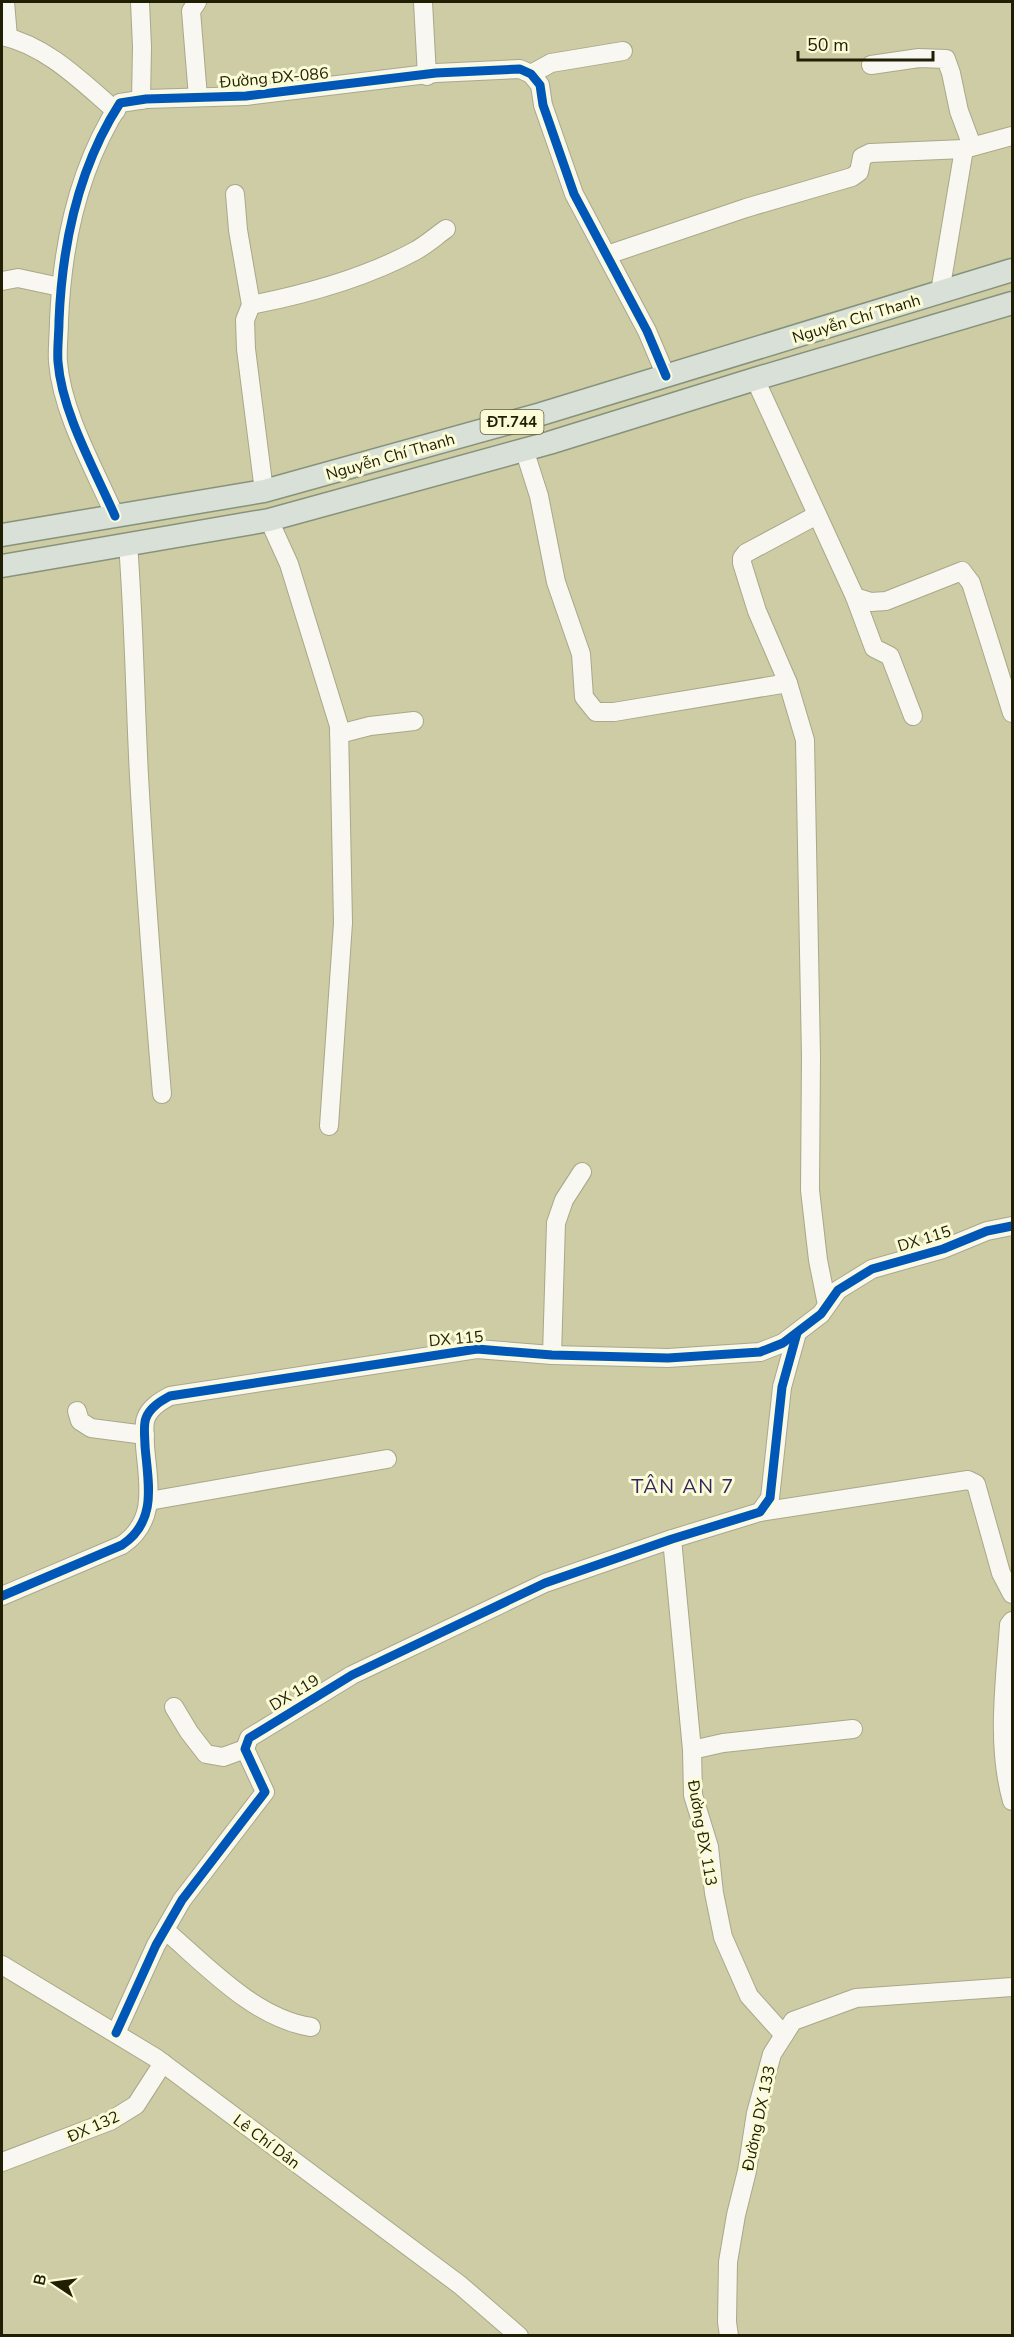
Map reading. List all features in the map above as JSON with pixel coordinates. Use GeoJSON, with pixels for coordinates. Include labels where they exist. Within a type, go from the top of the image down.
{"type":"FeatureCollection","features":[{"type":"Feature","properties":{"kind":"main road","name":"Nguyễn Chí Thanh"},"geometry":{"type":"LineString","coordinates":[[2,536],[264,491],[541,414],[1012,270]]}},
{"type":"Feature","properties":{"kind":"main road"},"geometry":{"type":"LineString","coordinates":[[940,292],[950,323]]}},
{"type":"Feature","properties":{"kind":"main road","name":"Nguyễn Chí Thanh"},"geometry":{"type":"LineString","coordinates":[[2,566],[269,520],[524,449],[1012,303]]}},
{"type":"Feature","properties":{"kind":"main road"},"geometry":{"type":"LineString","coordinates":[[264,491],[269,520]]}},
{"type":"Feature","properties":{"kind":"street"},"geometry":{"type":"LineString","coordinates":[[5,2],[5,37],[32,45],[59,63],[116,111],[106,126],[77,199],[66,239],[60,287],[58,363],[70,415],[115,516]]}},
{"type":"Feature","properties":{"kind":"street"},"geometry":{"type":"LineString","coordinates":[[140,2],[141,100]]}},
{"type":"Feature","properties":{"kind":"street"},"geometry":{"type":"LineString","coordinates":[[197,2],[191,11],[198,98]]}},
{"type":"Feature","properties":{"kind":"street"},"geometry":{"type":"LineString","coordinates":[[423,2],[427,76]]}},
{"type":"Feature","properties":{"kind":"street"},"geometry":{"type":"LineString","coordinates":[[623,51],[551,63],[531,74],[540,85],[543,105],[566,175],[647,331],[666,376]]}},
{"type":"Feature","properties":{"kind":"street"},"geometry":{"type":"LineString","coordinates":[[871,65],[919,58],[946,59],[951,73],[968,147],[940,292]]}},
{"type":"Feature","properties":{"kind":"street","name":"Đường ĐX-086"},"geometry":{"type":"LineString","coordinates":[[116,111],[120,103],[141,100],[246,96],[427,76],[520,69],[531,74]]}},
{"type":"Feature","properties":{"kind":"street"},"geometry":{"type":"LineString","coordinates":[[607,255],[746,208],[852,177],[859,172],[862,157],[870,153],[968,147],[1012,135]]}},
{"type":"Feature","properties":{"kind":"street"},"geometry":{"type":"LineString","coordinates":[[235,195],[238,230],[251,305],[245,320],[246,349],[264,491]]}},
{"type":"Feature","properties":{"kind":"street"},"geometry":{"type":"LineString","coordinates":[[251,305],[290,297],[342,282],[415,250],[446,229]]}},
{"type":"Feature","properties":{"kind":"street"},"geometry":{"type":"LineString","coordinates":[[2,281],[18,278],[60,287]]}},
{"type":"Feature","properties":{"kind":"street"},"geometry":{"type":"LineString","coordinates":[[755,379],[855,597],[874,648],[890,656],[913,716]]}},
{"type":"Feature","properties":{"kind":"street"},"geometry":{"type":"LineString","coordinates":[[524,449],[539,496],[556,582],[581,654],[584,697],[596,712],[614,712],[788,683]]}},
{"type":"Feature","properties":{"kind":"street"},"geometry":{"type":"LineString","coordinates":[[817,515],[746,553],[742,558],[757,611],[788,683],[802,726],[807,758],[811,1057],[810,1190],[818,1260],[827,1305]]}},
{"type":"Feature","properties":{"kind":"street"},"geometry":{"type":"LineString","coordinates":[[269,520],[289,564],[339,726],[343,923],[329,1126]]}},
{"type":"Feature","properties":{"kind":"street"},"geometry":{"type":"LineString","coordinates":[[128,544],[135,636],[139,774],[162,1094]]}},
{"type":"Feature","properties":{"kind":"street"},"geometry":{"type":"LineString","coordinates":[[855,597],[871,602],[886,602],[962,571],[971,583],[1012,713]]}},
{"type":"Feature","properties":{"kind":"street"},"geometry":{"type":"LineString","coordinates":[[339,734],[370,726],[414,721]]}},
{"type":"Feature","properties":{"kind":"street"},"geometry":{"type":"LineString","coordinates":[[552,1355],[556,1223],[564,1200],[582,1172]]}},
{"type":"Feature","properties":{"kind":"street","name":"DX 115"},"geometry":{"type":"LineString","coordinates":[[2,1596],[122,1545],[135,1537],[147,1515],[149,1501],[146,1418],[157,1403],[170,1396],[477,1349],[552,1355],[668,1358],[760,1352],[783,1343],[797,1333],[821,1314],[838,1290],[872,1269],[944,1249],[987,1231],[1012,1226]]}},
{"type":"Feature","properties":{"kind":"street"},"geometry":{"type":"LineString","coordinates":[[760,1512],[770,1498],[782,1387],[797,1333]]}},
{"type":"Feature","properties":{"kind":"street"},"geometry":{"type":"LineString","coordinates":[[77,1411],[80,1421],[91,1428],[145,1435]]}},
{"type":"Feature","properties":{"kind":"street"},"geometry":{"type":"LineString","coordinates":[[149,1501],[387,1459]]}},
{"type":"Feature","properties":{"kind":"street","name":"DX 119"},"geometry":{"type":"LineString","coordinates":[[245,1749],[249,1738],[352,1675],[545,1583],[672,1539],[760,1512],[968,1480],[976,1484],[1001,1573],[1012,1594]]}},
{"type":"Feature","properties":{"kind":"street","name":"Đường ĐX 113"},"geometry":{"type":"LineString","coordinates":[[672,1539],[692,1750],[693,1795],[709,1847],[714,1893],[723,1938],[749,1995],[784,2035]]}},
{"type":"Feature","properties":{"kind":"street"},"geometry":{"type":"LineString","coordinates":[[1012,1621],[1009,1625],[1003,1714],[1005,1778],[1012,1801]]}},
{"type":"Feature","properties":{"kind":"street"},"geometry":{"type":"LineString","coordinates":[[116,2033],[165,1930],[182,1900],[265,1792],[245,1749],[223,1757],[206,1754],[174,1707]]}},
{"type":"Feature","properties":{"kind":"street"},"geometry":{"type":"LineString","coordinates":[[692,1750],[723,1743],[853,1729]]}},
{"type":"Feature","properties":{"kind":"street"},"geometry":{"type":"LineString","coordinates":[[165,1930],[237,1990],[268,2012],[285,2021],[311,2027]]}},
{"type":"Feature","properties":{"kind":"street","name":"Lê Chí Dân"},"geometry":{"type":"LineString","coordinates":[[2,1965],[163,2063],[460,2285],[519,2336]]}},
{"type":"Feature","properties":{"kind":"street","name":"Đường DX 133"},"geometry":{"type":"LineString","coordinates":[[729,2336],[727,2322],[728,2262],[759,2103],[772,2054],[794,2021],[856,1998],[1012,1987]]}},
{"type":"Feature","properties":{"kind":"street","name":"ĐX 132"},"geometry":{"type":"LineString","coordinates":[[2,2162],[110,2121],[136,2104],[163,2063]]}},
{"type":"Feature","properties":{"kind":"cycle path"},"geometry":{"type":"LineString","coordinates":[[115,516],[89,461],[66,401],[58,352],[64,264],[75,208],[93,154],[120,103],[146,99],[246,96],[436,73],[520,69],[531,74],[540,85],[543,105],[574,194],[647,331],[666,376]]}},
{"type":"Feature","properties":{"kind":"cycle path"},"geometry":{"type":"LineString","coordinates":[[2,1596],[122,1545],[133,1535],[141,1525],[148,1500],[145,1421],[153,1408],[170,1396],[477,1349],[552,1355],[668,1358],[760,1352],[783,1343],[821,1314],[838,1290],[872,1269],[943,1249],[987,1231],[1012,1226]]}},
{"type":"Feature","properties":{"kind":"cycle path"},"geometry":{"type":"LineString","coordinates":[[116,2033],[156,1945],[182,1900],[265,1792],[245,1749],[249,1738],[352,1675],[545,1583],[672,1539],[760,1512],[770,1498],[782,1387],[797,1333]]}},
{"type":"Feature","properties":{"kind":"district","name":"TÂN AN 7"},"geometry":{"type":"Point","coordinates":[683,1486]}}]}
